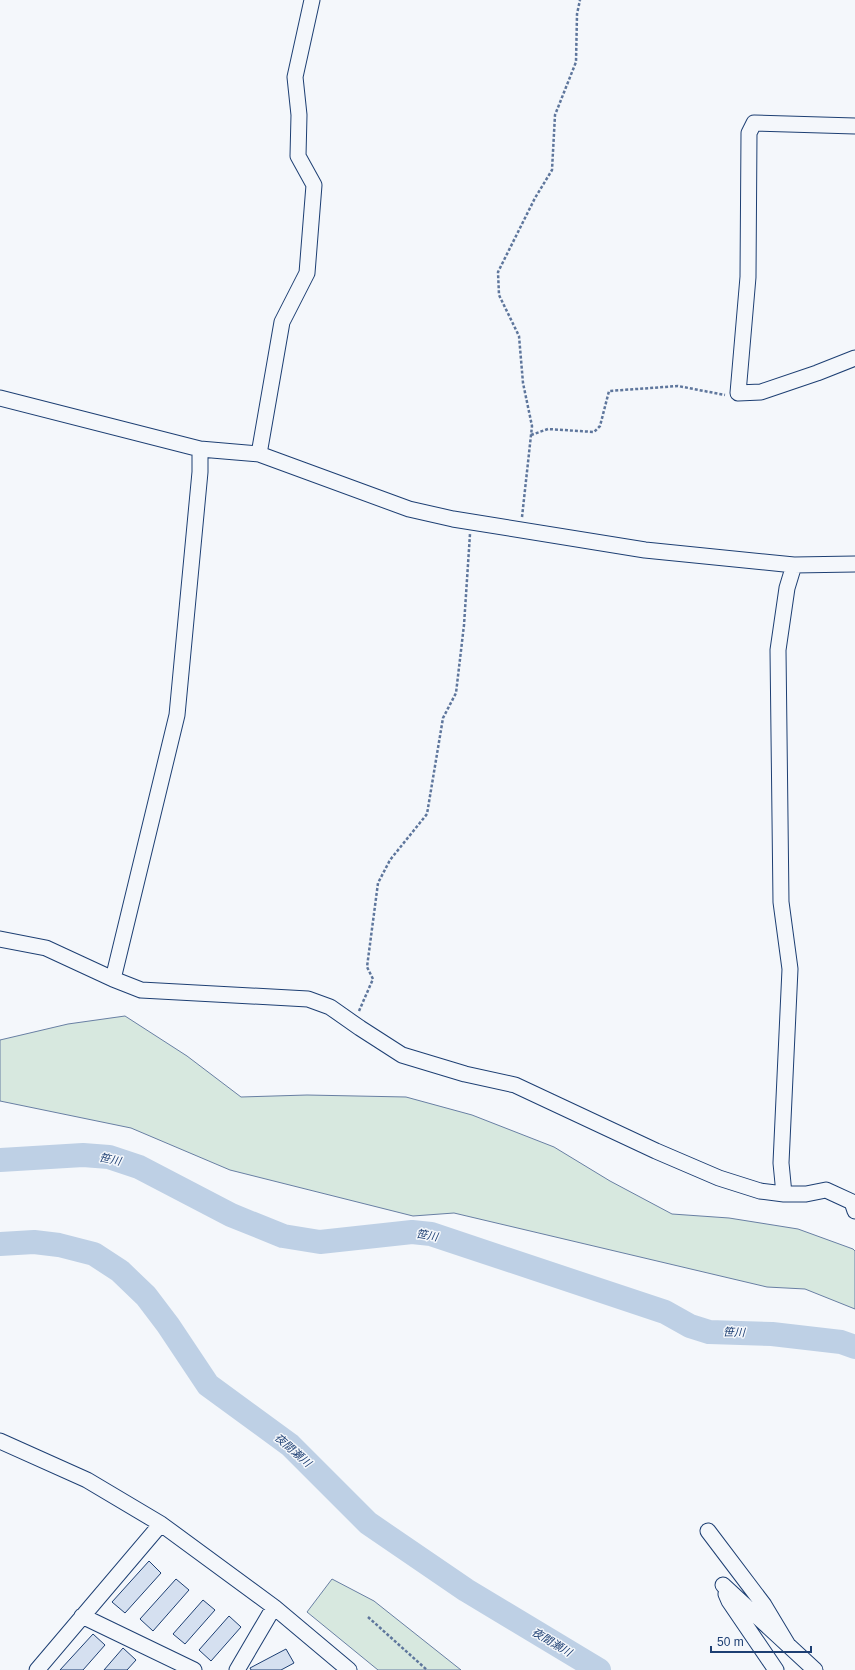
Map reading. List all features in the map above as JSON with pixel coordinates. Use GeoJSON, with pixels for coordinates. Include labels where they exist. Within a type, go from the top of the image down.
{"type":"FeatureCollection","features":[{"type":"Feature","properties":{"kind":"street"},"geometry":{"type":"LineString","coordinates":[[259,454],[282,322],[307,273],[314,185],[298,156],[299,115],[295,77],[312,0]]}},
{"type":"Feature","properties":{"kind":"street"},"geometry":{"type":"LineString","coordinates":[[855,126],[754,123],[749,133],[748,277],[738,394],[761,392],[818,374],[855,358]]}},
{"type":"Feature","properties":{"kind":"street"},"geometry":{"type":"LineString","coordinates":[[0,398],[200,450],[259,454],[409,509],[471,522],[645,550],[794,564],[855,564]]}},
{"type":"Feature","properties":{"kind":"street"},"geometry":{"type":"LineString","coordinates":[[113,979],[177,715],[200,480],[200,450]]}},
{"type":"Feature","properties":{"kind":"street"},"geometry":{"type":"LineString","coordinates":[[784,1194],[781,1163],[790,969],[781,902],[778,650],[787,588],[794,564]]}},
{"type":"Feature","properties":{"kind":"street"},"geometry":{"type":"LineString","coordinates":[[0,939],[46,948],[113,979],[141,990],[308,999],[330,1007],[353,1024],[402,1055],[465,1074],[515,1085],[656,1151],[720,1178],[760,1191],[784,1194],[806,1194],[826,1190],[852,1202],[855,1211]]}},
{"type":"Feature","properties":{"kind":"street"},"geometry":{"type":"LineString","coordinates":[[0,1441],[87,1480],[161,1524],[274,1607],[349,1670]]}},
{"type":"Feature","properties":{"kind":"street"},"geometry":{"type":"LineString","coordinates":[[36,1670],[161,1524]]}},
{"type":"Feature","properties":{"kind":"street"},"geometry":{"type":"LineString","coordinates":[[708,1531],[756,1594],[788,1645]]}},
{"type":"Feature","properties":{"kind":"street"},"geometry":{"type":"LineString","coordinates":[[776,1670],[729,1601],[723,1585],[815,1670]]}},
{"type":"Feature","properties":{"kind":"street"},"geometry":{"type":"LineString","coordinates":[[237,1670],[274,1607]]}},
{"type":"Feature","properties":{"kind":"street"},"geometry":{"type":"LineString","coordinates":[[82,1616],[194,1670]]}},
{"type":"Feature","properties":{"kind":"path"},"geometry":{"type":"LineString","coordinates":[[520,530],[532,426],[523,383],[519,336],[499,295],[498,272],[535,198],[552,170],[555,115],[576,62],[580,0]]}},
{"type":"Feature","properties":{"kind":"path"},"geometry":{"type":"LineString","coordinates":[[531,435],[548,429],[594,432],[600,426],[609,391],[678,386],[724,395],[738,394]]}},
{"type":"Feature","properties":{"kind":"path"},"geometry":{"type":"LineString","coordinates":[[353,1024],[373,979],[367,966],[378,883],[390,860],[427,814],[443,718],[456,693],[464,625],[471,522]]}},
{"type":"Feature","properties":{"kind":"path"},"geometry":{"type":"LineString","coordinates":[[368,1617],[427,1670]]}},
{"type":"Feature","properties":{"kind":"shaded area"},"geometry":{"type":"Polygon","coordinates":[[[125,1016],[187,1056],[241,1097],[307,1095],[406,1097],[472,1115],[554,1147],[610,1181],[672,1214],[729,1218],[798,1229],[853,1249],[855,1251],[855,1309],[805,1289],[767,1287],[454,1213],[413,1216],[230,1170],[131,1128],[0,1101],[0,1040],[68,1024],[125,1016]]]}},
{"type":"Feature","properties":{"kind":"shaded area"},"geometry":{"type":"Polygon","coordinates":[[[332,1579],[374,1601],[461,1670],[378,1670],[307,1612],[332,1579]]]}},
{"type":"Feature","properties":{"kind":"building"},"geometry":{"type":"Polygon","coordinates":[[[149,1561],[161,1573],[125,1613],[112,1602],[149,1561]]]}},
{"type":"Feature","properties":{"kind":"building"},"geometry":{"type":"Polygon","coordinates":[[[176,1579],[189,1590],[153,1631],[140,1619],[176,1579]]]}},
{"type":"Feature","properties":{"kind":"building"},"geometry":{"type":"Polygon","coordinates":[[[203,1600],[215,1610],[185,1644],[173,1634],[203,1600]]]}},
{"type":"Feature","properties":{"kind":"building"},"geometry":{"type":"Polygon","coordinates":[[[229,1616],[241,1627],[211,1661],[199,1650],[229,1616]]]}},
{"type":"Feature","properties":{"kind":"building"},"geometry":{"type":"Polygon","coordinates":[[[93,1634],[105,1645],[83,1670],[60,1670],[93,1634]]]}},
{"type":"Feature","properties":{"kind":"building"},"geometry":{"type":"Polygon","coordinates":[[[123,1648],[136,1660],[127,1670],[104,1670],[123,1648]]]}},
{"type":"Feature","properties":{"kind":"building"},"geometry":{"type":"Polygon","coordinates":[[[286,1649],[294,1663],[281,1670],[251,1670],[250,1668],[286,1649]]]}},
{"type":"Feature","properties":{"kind":"waterway","name":"笹川"},"geometry":{"type":"LineString","coordinates":[[0,1160],[83,1155],[109,1157],[139,1167],[231,1215],[283,1236],[320,1242],[412,1232],[431,1234],[665,1312],[690,1326],[709,1332],[772,1334],[841,1342],[855,1347]]}},
{"type":"Feature","properties":{"kind":"waterway","name":"夜間瀬川"},"geometry":{"type":"LineString","coordinates":[[0,1244],[34,1242],[59,1245],[94,1254],[120,1271],[146,1296],[168,1325],[208,1385],[290,1445],[368,1523],[466,1590],[599,1670]]}}]}
